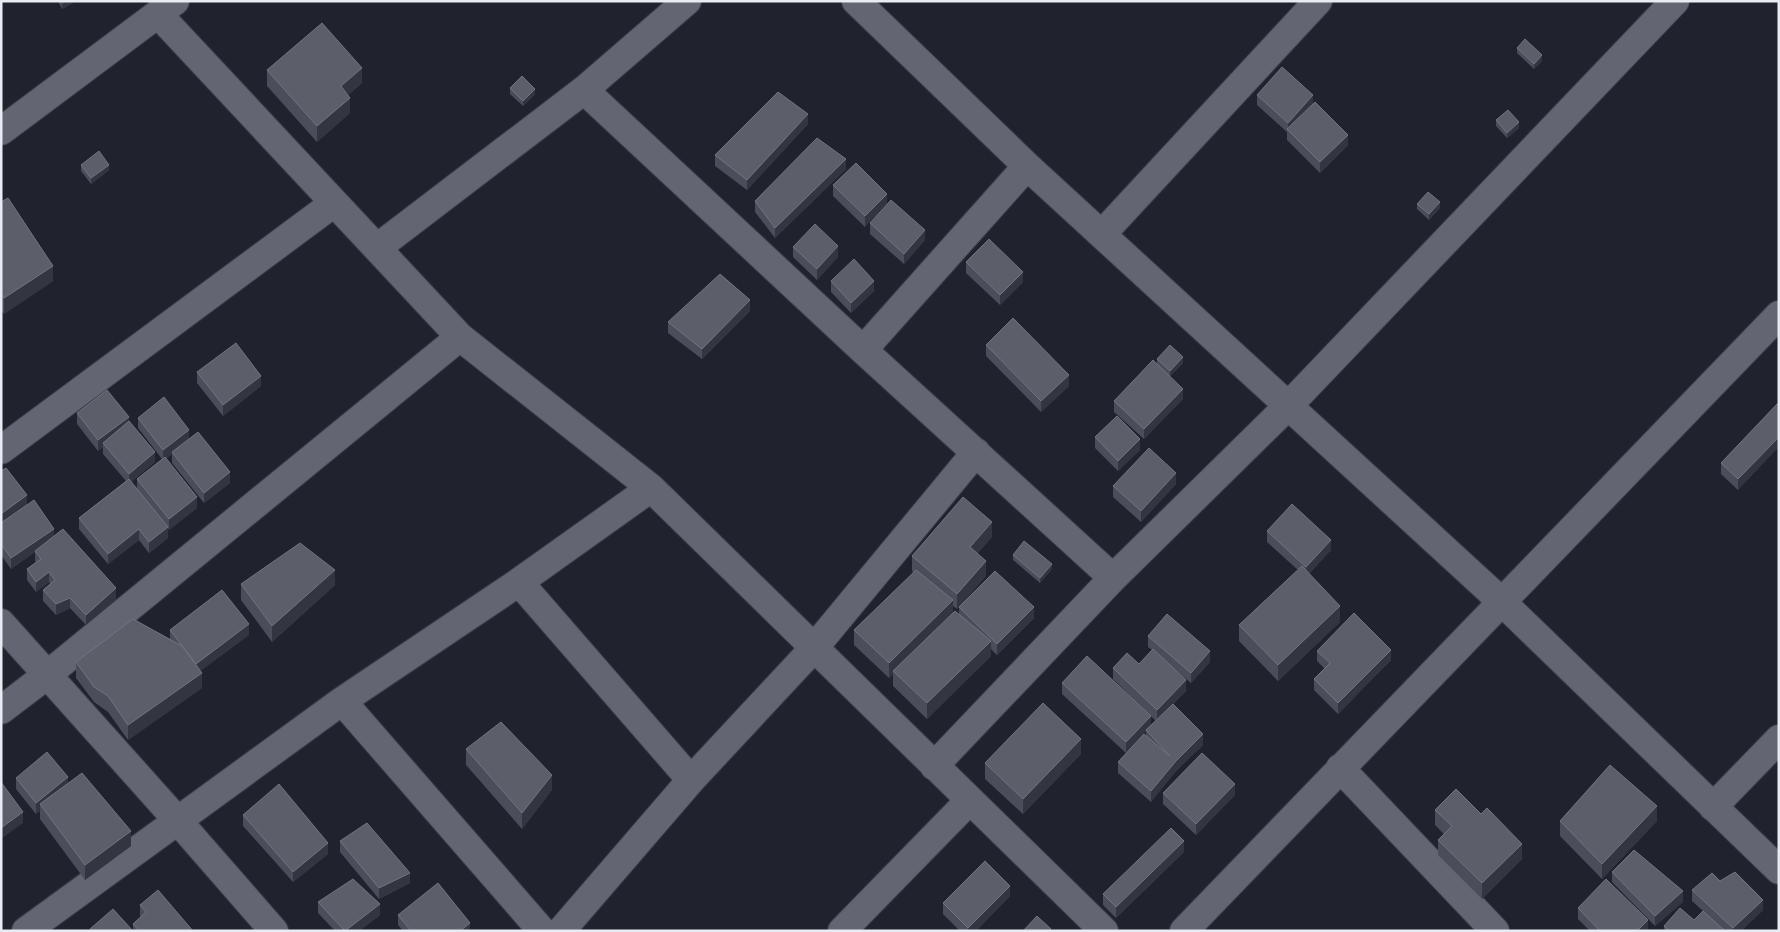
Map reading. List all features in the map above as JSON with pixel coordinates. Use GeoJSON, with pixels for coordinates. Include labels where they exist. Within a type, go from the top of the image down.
{"type":"FeatureCollection","features":[{"type":"Feature","properties":{"kind":"street"},"geometry":{"type":"LineString","coordinates":[[377,248],[584,90],[687,1]]}},
{"type":"Feature","properties":{"kind":"street"},"geometry":{"type":"LineString","coordinates":[[856,1],[1027,166],[1501,601],[1779,870]]}},
{"type":"Feature","properties":{"kind":"street"},"geometry":{"type":"LineString","coordinates":[[1102,234],[1318,1]]}},
{"type":"Feature","properties":{"kind":"street"},"geometry":{"type":"LineString","coordinates":[[934,766],[1113,578],[1289,405],[1675,1]]}},
{"type":"Feature","properties":{"kind":"street"},"geometry":{"type":"LineString","coordinates":[[1,131],[166,8],[334,203],[460,337],[651,488],[1104,931]]}},
{"type":"Feature","properties":{"kind":"street"},"geometry":{"type":"LineString","coordinates":[[584,90],[1113,578]]}},
{"type":"Feature","properties":{"kind":"street"},"geometry":{"type":"LineString","coordinates":[[864,350],[1027,166]]}},
{"type":"Feature","properties":{"kind":"street"},"geometry":{"type":"LineString","coordinates":[[1,450],[334,203]]}},
{"type":"Feature","properties":{"kind":"street"},"geometry":{"type":"LineString","coordinates":[[1184,931],[1779,315]]}},
{"type":"Feature","properties":{"kind":"street"},"geometry":{"type":"LineString","coordinates":[[1,710],[47,675],[460,337]]}},
{"type":"Feature","properties":{"kind":"street"},"geometry":{"type":"LineString","coordinates":[[561,931],[691,780],[814,648],[976,452]]}},
{"type":"Feature","properties":{"kind":"street"},"geometry":{"type":"LineString","coordinates":[[26,931],[342,701],[519,582],[651,488]]}},
{"type":"Feature","properties":{"kind":"street"},"geometry":{"type":"LineString","coordinates":[[519,582],[691,780]]}},
{"type":"Feature","properties":{"kind":"street"},"geometry":{"type":"LineString","coordinates":[[1,622],[274,931]]}},
{"type":"Feature","properties":{"kind":"street"},"geometry":{"type":"LineString","coordinates":[[342,701],[542,931]]}},
{"type":"Feature","properties":{"kind":"street"},"geometry":{"type":"LineString","coordinates":[[1713,807],[1779,738]]}},
{"type":"Feature","properties":{"kind":"street"},"geometry":{"type":"LineString","coordinates":[[1340,768],[1495,931]]}},
{"type":"Feature","properties":{"kind":"street"},"geometry":{"type":"LineString","coordinates":[[842,931],[970,800]]}},
{"type":"Feature","properties":{"kind":"building"},"geometry":{"type":"Polygon","coordinates":[[[322,23],[362,68],[341,86],[350,98],[317,126],[267,70],[322,23]]]}},
{"type":"Feature","properties":{"kind":"building"},"geometry":{"type":"Polygon","coordinates":[[[1525,39],[1542,55],[1534,64],[1517,48],[1525,39]]]}},
{"type":"Feature","properties":{"kind":"building"},"geometry":{"type":"Polygon","coordinates":[[[1282,67],[1313,95],[1288,123],[1257,95],[1282,67]]]}},
{"type":"Feature","properties":{"kind":"building"},"geometry":{"type":"Polygon","coordinates":[[[522,76],[535,89],[523,101],[510,88],[522,76]]]}},
{"type":"Feature","properties":{"kind":"building"},"geometry":{"type":"Polygon","coordinates":[[[778,92],[808,114],[747,180],[715,155],[778,92]]]}},
{"type":"Feature","properties":{"kind":"building"},"geometry":{"type":"Polygon","coordinates":[[[1315,102],[1348,135],[1320,162],[1287,129],[1315,102]]]}},
{"type":"Feature","properties":{"kind":"building"},"geometry":{"type":"Polygon","coordinates":[[[1508,110],[1519,122],[1507,133],[1496,120],[1508,110]]]}},
{"type":"Feature","properties":{"kind":"building"},"geometry":{"type":"Polygon","coordinates":[[[817,138],[846,159],[775,228],[755,201],[817,138]]]}},
{"type":"Feature","properties":{"kind":"building"},"geometry":{"type":"Polygon","coordinates":[[[99,151],[109,165],[91,178],[81,165],[99,151]]]}},
{"type":"Feature","properties":{"kind":"building"},"geometry":{"type":"Polygon","coordinates":[[[856,163],[887,194],[865,216],[833,185],[856,163]]]}},
{"type":"Feature","properties":{"kind":"building"},"geometry":{"type":"Polygon","coordinates":[[[1428,192],[1440,202],[1429,214],[1417,204],[1428,192]]]}},
{"type":"Feature","properties":{"kind":"building"},"geometry":{"type":"Polygon","coordinates":[[[8,198],[53,266],[4,298],[1,294],[1,202],[8,198]]]}},
{"type":"Feature","properties":{"kind":"building"},"geometry":{"type":"Polygon","coordinates":[[[891,200],[925,230],[904,254],[870,223],[891,200]]]}},
{"type":"Feature","properties":{"kind":"building"},"geometry":{"type":"Polygon","coordinates":[[[815,224],[838,246],[817,269],[793,247],[815,224]]]}},
{"type":"Feature","properties":{"kind":"building"},"geometry":{"type":"Polygon","coordinates":[[[989,239],[1023,272],[1000,295],[966,262],[989,239]]]}},
{"type":"Feature","properties":{"kind":"building"},"geometry":{"type":"Polygon","coordinates":[[[854,259],[874,281],[851,303],[831,281],[854,259]]]}},
{"type":"Feature","properties":{"kind":"building"},"geometry":{"type":"Polygon","coordinates":[[[720,274],[750,300],[702,349],[668,322],[720,274]]]}},
{"type":"Feature","properties":{"kind":"building"},"geometry":{"type":"Polygon","coordinates":[[[1013,318],[1069,375],[1041,401],[986,345],[1013,318]]]}},
{"type":"Feature","properties":{"kind":"building"},"geometry":{"type":"Polygon","coordinates":[[[236,343],[261,376],[223,405],[197,372],[236,343]]]}},
{"type":"Feature","properties":{"kind":"building"},"geometry":{"type":"Polygon","coordinates":[[[1170,345],[1183,357],[1170,371],[1157,359],[1170,345]]]}},
{"type":"Feature","properties":{"kind":"building"},"geometry":{"type":"Polygon","coordinates":[[[1153,360],[1183,389],[1144,429],[1114,401],[1153,360]]]}},
{"type":"Feature","properties":{"kind":"building"},"geometry":{"type":"Polygon","coordinates":[[[107,390],[129,417],[98,440],[77,413],[107,390]]]}},
{"type":"Feature","properties":{"kind":"building"},"geometry":{"type":"Polygon","coordinates":[[[164,397],[189,430],[163,450],[138,418],[164,397]]]}},
{"type":"Feature","properties":{"kind":"building"},"geometry":{"type":"Polygon","coordinates":[[[1779,402],[1779,437],[1738,479],[1721,463],[1779,402]]]}},
{"type":"Feature","properties":{"kind":"building"},"geometry":{"type":"Polygon","coordinates":[[[1117,416],[1140,439],[1118,461],[1095,437],[1117,416]]]}},
{"type":"Feature","properties":{"kind":"building"},"geometry":{"type":"Polygon","coordinates":[[[129,421],[155,452],[129,474],[103,443],[129,421]]]}},
{"type":"Feature","properties":{"kind":"building"},"geometry":{"type":"Polygon","coordinates":[[[198,432],[230,472],[204,493],[172,452],[198,432]]]}},
{"type":"Feature","properties":{"kind":"building"},"geometry":{"type":"Polygon","coordinates":[[[1149,448],[1176,473],[1141,511],[1113,486],[1149,448]]]}},
{"type":"Feature","properties":{"kind":"building"},"geometry":{"type":"Polygon","coordinates":[[[165,457],[197,497],[169,519],[137,479],[165,457]]]}},
{"type":"Feature","properties":{"kind":"building"},"geometry":{"type":"Polygon","coordinates":[[[6,468],[27,495],[1,514],[1,471],[6,468]]]}},
{"type":"Feature","properties":{"kind":"building"},"geometry":{"type":"Polygon","coordinates":[[[129,479],[168,527],[149,542],[139,529],[108,554],[79,518],[129,479]]]}},
{"type":"Feature","properties":{"kind":"building"},"geometry":{"type":"Polygon","coordinates":[[[963,497],[992,522],[970,547],[986,561],[957,594],[912,556],[963,497]]]}},
{"type":"Feature","properties":{"kind":"building"},"geometry":{"type":"Polygon","coordinates":[[[34,500],[54,529],[11,558],[1,544],[1,523],[34,500]]]}},
{"type":"Feature","properties":{"kind":"building"},"geometry":{"type":"Polygon","coordinates":[[[1292,504],[1331,540],[1306,567],[1267,531],[1292,504]]]}},
{"type":"Feature","properties":{"kind":"building"},"geometry":{"type":"Polygon","coordinates":[[[63,529],[116,588],[86,615],[70,598],[56,604],[43,590],[55,580],[49,572],[36,582],[27,569],[41,559],[35,551],[63,529]]]}},
{"type":"Feature","properties":{"kind":"building"},"geometry":{"type":"Polygon","coordinates":[[[1024,541],[1052,564],[1040,578],[1013,555],[1024,541]]]}},
{"type":"Feature","properties":{"kind":"building"},"geometry":{"type":"Polygon","coordinates":[[[300,543],[335,570],[272,626],[241,584],[300,543]]]}},
{"type":"Feature","properties":{"kind":"building"},"geometry":{"type":"Polygon","coordinates":[[[1302,566],[1340,606],[1278,665],[1239,625],[1302,566]]]}},
{"type":"Feature","properties":{"kind":"building"},"geometry":{"type":"Polygon","coordinates":[[[916,570],[953,600],[889,663],[854,630],[916,570]]]}},
{"type":"Feature","properties":{"kind":"building"},"geometry":{"type":"Polygon","coordinates":[[[995,571],[1034,607],[997,644],[959,607],[995,571]]]}},
{"type":"Feature","properties":{"kind":"building"},"geometry":{"type":"Polygon","coordinates":[[[222,590],[249,624],[196,664],[170,630],[222,590]]]}},
{"type":"Feature","properties":{"kind":"building"},"geometry":{"type":"Polygon","coordinates":[[[955,611],[991,641],[927,703],[893,671],[955,611]]]}},
{"type":"Feature","properties":{"kind":"building"},"geometry":{"type":"Polygon","coordinates":[[[1354,613],[1391,650],[1338,703],[1314,679],[1330,663],[1317,651],[1354,613]]]}},
{"type":"Feature","properties":{"kind":"building"},"geometry":{"type":"Polygon","coordinates":[[[1167,614],[1210,651],[1191,673],[1148,636],[1167,614]]]}},
{"type":"Feature","properties":{"kind":"building"},"geometry":{"type":"Polygon","coordinates":[[[133,619],[182,646],[202,673],[128,725],[108,696],[94,687],[76,662],[133,619]]]}},
{"type":"Feature","properties":{"kind":"building"},"geometry":{"type":"Polygon","coordinates":[[[1153,649],[1186,680],[1157,710],[1113,668],[1127,653],[1139,664],[1153,649]]]}},
{"type":"Feature","properties":{"kind":"building"},"geometry":{"type":"Polygon","coordinates":[[[1087,656],[1151,716],[1126,742],[1062,683],[1087,656]]]}},
{"type":"Feature","properties":{"kind":"building"},"geometry":{"type":"Polygon","coordinates":[[[1043,703],[1081,739],[1023,799],[985,763],[1043,703]]]}},
{"type":"Feature","properties":{"kind":"building"},"geometry":{"type":"Polygon","coordinates":[[[1173,704],[1203,734],[1176,761],[1151,791],[1118,762],[1144,734],[1170,756],[1146,730],[1173,704]]]}},
{"type":"Feature","properties":{"kind":"building"},"geometry":{"type":"Polygon","coordinates":[[[501,722],[552,775],[522,813],[466,749],[501,722]]]}},
{"type":"Feature","properties":{"kind":"building"},"geometry":{"type":"Polygon","coordinates":[[[47,752],[68,777],[36,803],[16,778],[47,752]]]}},
{"type":"Feature","properties":{"kind":"building"},"geometry":{"type":"Polygon","coordinates":[[[1202,753],[1235,784],[1196,824],[1163,793],[1202,753]]]}},
{"type":"Feature","properties":{"kind":"building"},"geometry":{"type":"Polygon","coordinates":[[[1610,765],[1657,806],[1602,864],[1560,821],[1610,765]]]}},
{"type":"Feature","properties":{"kind":"building"},"geometry":{"type":"Polygon","coordinates":[[[82,773],[131,831],[85,865],[40,804],[82,773]]]}},
{"type":"Feature","properties":{"kind":"building"},"geometry":{"type":"Polygon","coordinates":[[[1,782],[23,812],[1,828],[1,782]]]}},
{"type":"Feature","properties":{"kind":"building"},"geometry":{"type":"Polygon","coordinates":[[[279,784],[328,843],[293,872],[243,815],[279,784]]]}},
{"type":"Feature","properties":{"kind":"building"},"geometry":{"type":"Polygon","coordinates":[[[1456,789],[1481,814],[1487,808],[1522,844],[1482,883],[1438,840],[1452,826],[1435,810],[1456,789]]]}},
{"type":"Feature","properties":{"kind":"building"},"geometry":{"type":"Polygon","coordinates":[[[367,823],[410,873],[379,888],[340,841],[367,823]]]}},
{"type":"Feature","properties":{"kind":"building"},"geometry":{"type":"Polygon","coordinates":[[[1171,828],[1184,841],[1116,907],[1103,894],[1171,828]]]}},
{"type":"Feature","properties":{"kind":"building"},"geometry":{"type":"Polygon","coordinates":[[[1634,850],[1683,891],[1655,916],[1612,872],[1634,850]]]}},
{"type":"Feature","properties":{"kind":"building"},"geometry":{"type":"Polygon","coordinates":[[[985,861],[1010,886],[968,928],[943,903],[985,861]]]}},
{"type":"Feature","properties":{"kind":"building"},"geometry":{"type":"Polygon","coordinates":[[[1735,872],[1763,900],[1733,928],[1692,890],[1712,873],[1720,881],[1735,872]]]}},
{"type":"Feature","properties":{"kind":"building"},"geometry":{"type":"Polygon","coordinates":[[[353,879],[380,904],[345,931],[318,902],[353,879]]]}},
{"type":"Feature","properties":{"kind":"building"},"geometry":{"type":"Polygon","coordinates":[[[1606,879],[1648,920],[1637,931],[1600,931],[1578,908],[1606,879]]]}},
{"type":"Feature","properties":{"kind":"building"},"geometry":{"type":"Polygon","coordinates":[[[438,883],[470,923],[460,931],[411,931],[398,915],[438,883]]]}},
{"type":"Feature","properties":{"kind":"building"},"geometry":{"type":"Polygon","coordinates":[[[158,890],[193,931],[139,931],[133,924],[146,912],[140,905],[158,890]]]}},
{"type":"Feature","properties":{"kind":"building"},"geometry":{"type":"Polygon","coordinates":[[[1680,908],[1694,920],[1703,911],[1725,931],[1669,931],[1664,926],[1680,908]]]}},
{"type":"Feature","properties":{"kind":"building"},"geometry":{"type":"Polygon","coordinates":[[[113,909],[133,931],[91,931],[90,929],[113,909]]]}},
{"type":"Feature","properties":{"kind":"building"},"geometry":{"type":"Polygon","coordinates":[[[1037,916],[1051,929],[1049,931],[1023,931],[1037,916]]]}}]}
